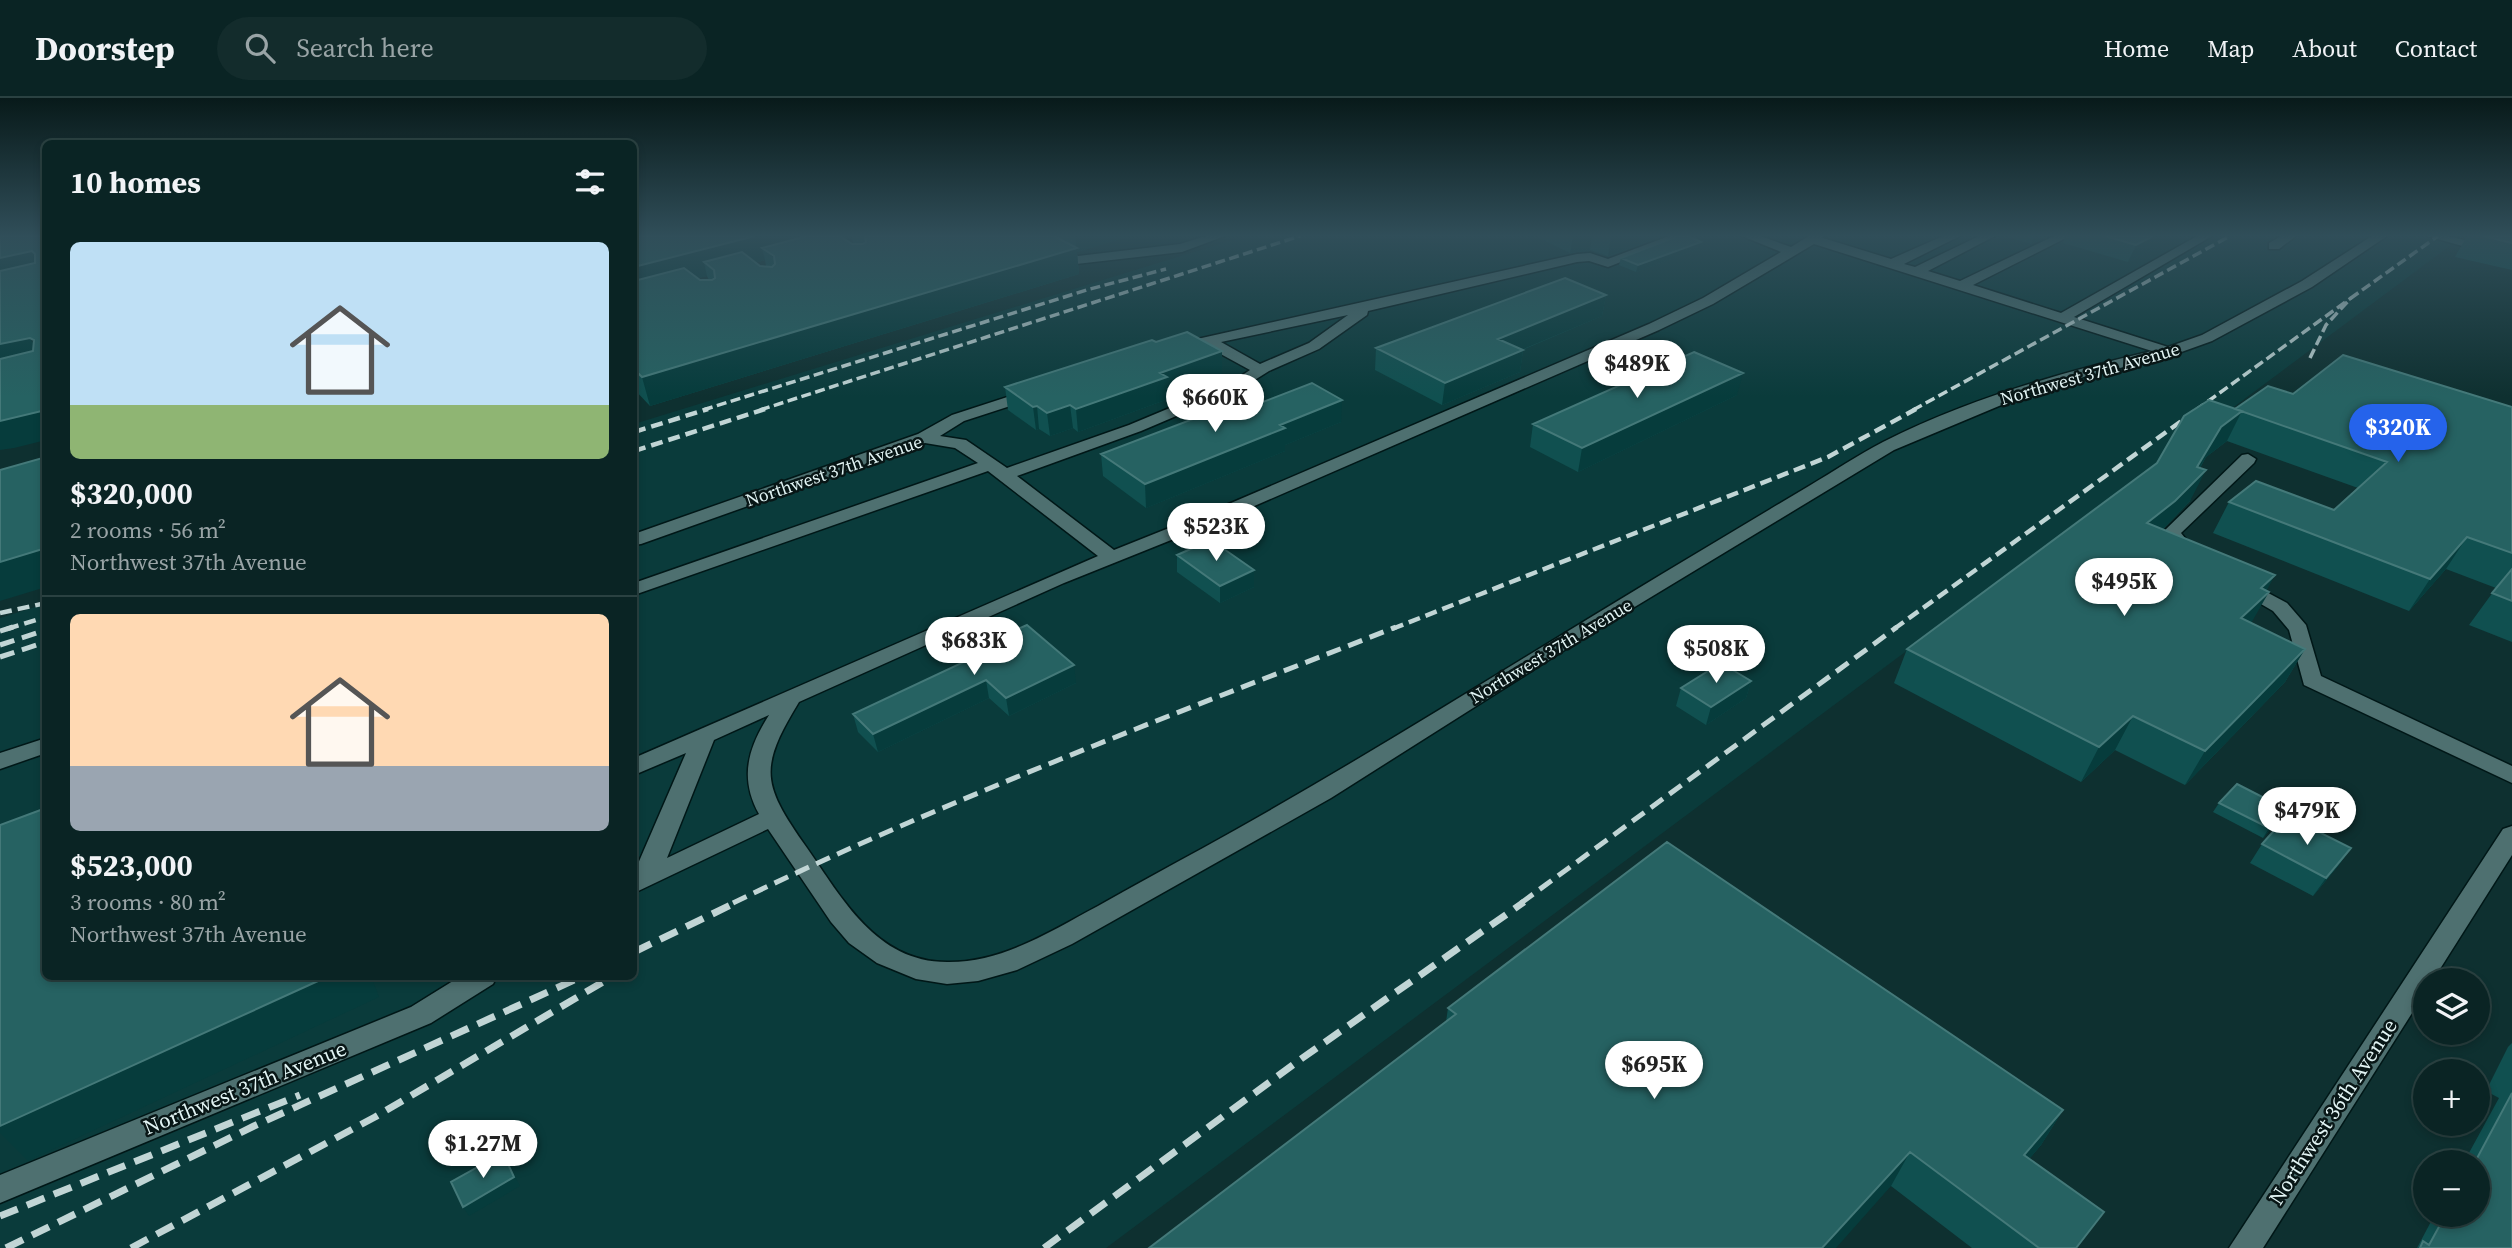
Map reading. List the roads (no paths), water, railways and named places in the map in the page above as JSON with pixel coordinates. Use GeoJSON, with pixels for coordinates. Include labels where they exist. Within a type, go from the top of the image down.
{"type":"FeatureCollection","features":[{"type":"Feature","properties":{"kind":"street"},"geometry":{"type":"LineString","coordinates":[[1162,352],[1288,322],[1366,309],[1446,290]]}},
{"type":"Feature","properties":{"kind":"street"},"geometry":{"type":"LineString","coordinates":[[637,766],[921,638],[1111,557],[1230,510],[1646,331],[1728,290]]}},
{"type":"Feature","properties":{"kind":"street"},"geometry":{"type":"LineString","coordinates":[[1973,290],[2168,352]]}},
{"type":"Feature","properties":{"kind":"street"},"geometry":{"type":"LineString","coordinates":[[2063,318],[2110,290]]}},
{"type":"Feature","properties":{"kind":"street","name":"Northwest 37th Avenue"},"geometry":{"type":"LineString","coordinates":[[792,696],[761,751],[758,764],[760,789],[773,817],[844,920],[866,943],[882,954],[917,969],[946,973],[1003,964],[1063,937],[1323,792],[1578,633],[1888,446],[1951,418],[2033,387],[2196,343],[2233,326],[2297,290]]}},
{"type":"Feature","properties":{"kind":"street"},"geometry":{"type":"LineString","coordinates":[[637,588],[1147,423],[1237,385],[1260,370],[1314,346],[1366,309]]}},
{"type":"Feature","properties":{"kind":"street"},"geometry":{"type":"LineString","coordinates":[[1208,341],[1260,370]]}},
{"type":"Feature","properties":{"kind":"street"},"geometry":{"type":"LineString","coordinates":[[924,438],[958,418],[1051,387]]}},
{"type":"Feature","properties":{"kind":"street","name":"Northwest 37th Avenue"},"geometry":{"type":"LineString","coordinates":[[637,539],[924,438],[961,444],[1111,557]]}},
{"type":"Feature","properties":{"kind":"street"},"geometry":{"type":"LineString","coordinates":[[2199,560],[2188,553],[2171,533],[2248,459]]}},
{"type":"Feature","properties":{"kind":"street"},"geometry":{"type":"LineString","coordinates":[[2222,573],[2280,607],[2299,629],[2311,680],[2512,775]]}},
{"type":"Feature","properties":{"kind":"street"},"geometry":{"type":"LineString","coordinates":[[640,881],[704,737]]}},
{"type":"Feature","properties":{"kind":"street"},"geometry":{"type":"LineString","coordinates":[[0,761],[42,746]]}},
{"type":"Feature","properties":{"kind":"street"},"geometry":{"type":"LineString","coordinates":[[640,881],[773,817]]}},
{"type":"Feature","properties":{"kind":"street","name":"Northwest 36th Avenue"},"geometry":{"type":"LineString","coordinates":[[2245,1248],[2512,835]]}},
{"type":"Feature","properties":{"kind":"street","name":"Northwest 37th Avenue"},"geometry":{"type":"LineString","coordinates":[[0,1189],[421,1015],[478,980]]}},
{"type":"Feature","properties":{"kind":"railway"},"geometry":{"type":"LineString","coordinates":[[703,410],[1088,290]]}},
{"type":"Feature","properties":{"kind":"railway"},"geometry":{"type":"LineString","coordinates":[[760,410],[1133,290]]}},
{"type":"Feature","properties":{"kind":"railway"},"geometry":{"type":"LineString","coordinates":[[1913,410],[2132,290]]}},
{"type":"Feature","properties":{"kind":"railway"},"geometry":{"type":"LineString","coordinates":[[2351,298],[2363,290]]}},
{"type":"Feature","properties":{"kind":"railway"},"geometry":{"type":"LineString","coordinates":[[2196,410],[2351,298]]}},
{"type":"Feature","properties":{"kind":"railway"},"geometry":{"type":"LineString","coordinates":[[2310,358],[2326,325],[2351,298]]}},
{"type":"Feature","properties":{"kind":"railway"},"geometry":{"type":"LineString","coordinates":[[637,431],[708,409]]}},
{"type":"Feature","properties":{"kind":"railway"},"geometry":{"type":"LineString","coordinates":[[637,450],[765,409]]}},
{"type":"Feature","properties":{"kind":"railway"},"geometry":{"type":"LineString","coordinates":[[1392,629],[1828,457],[1916,409]]}},
{"type":"Feature","properties":{"kind":"railway"},"geometry":{"type":"LineString","coordinates":[[1894,629],[2198,409]]}},
{"type":"Feature","properties":{"kind":"railway"},"geometry":{"type":"LineString","coordinates":[[0,613],[42,604]]}},
{"type":"Feature","properties":{"kind":"railway"},"geometry":{"type":"LineString","coordinates":[[7,629],[42,618]]}},
{"type":"Feature","properties":{"kind":"railway"},"geometry":{"type":"LineString","coordinates":[[0,631],[13,627]]}},
{"type":"Feature","properties":{"kind":"railway"},"geometry":{"type":"LineString","coordinates":[[733,903],[979,793],[1396,627]]}},
{"type":"Feature","properties":{"kind":"railway"},"geometry":{"type":"LineString","coordinates":[[1521,903],[1897,627]]}},
{"type":"Feature","properties":{"kind":"railway"},"geometry":{"type":"LineString","coordinates":[[0,645],[42,631]]}},
{"type":"Feature","properties":{"kind":"railway"},"geometry":{"type":"LineString","coordinates":[[0,657],[42,643]]}},
{"type":"Feature","properties":{"kind":"railway"},"geometry":{"type":"LineString","coordinates":[[637,951],[737,902]]}},
{"type":"Feature","properties":{"kind":"railway"},"geometry":{"type":"LineString","coordinates":[[1044,1248],[1301,1059],[1524,902]]}},
{"type":"Feature","properties":{"kind":"railway"},"geometry":{"type":"LineString","coordinates":[[6,1248],[254,1126],[574,980]]}},
{"type":"Feature","properties":{"kind":"railway"},"geometry":{"type":"LineString","coordinates":[[131,1248],[375,1117],[606,980]]}},
{"type":"Feature","properties":{"kind":"railway"},"geometry":{"type":"LineString","coordinates":[[0,1216],[300,1095]]}}]}
